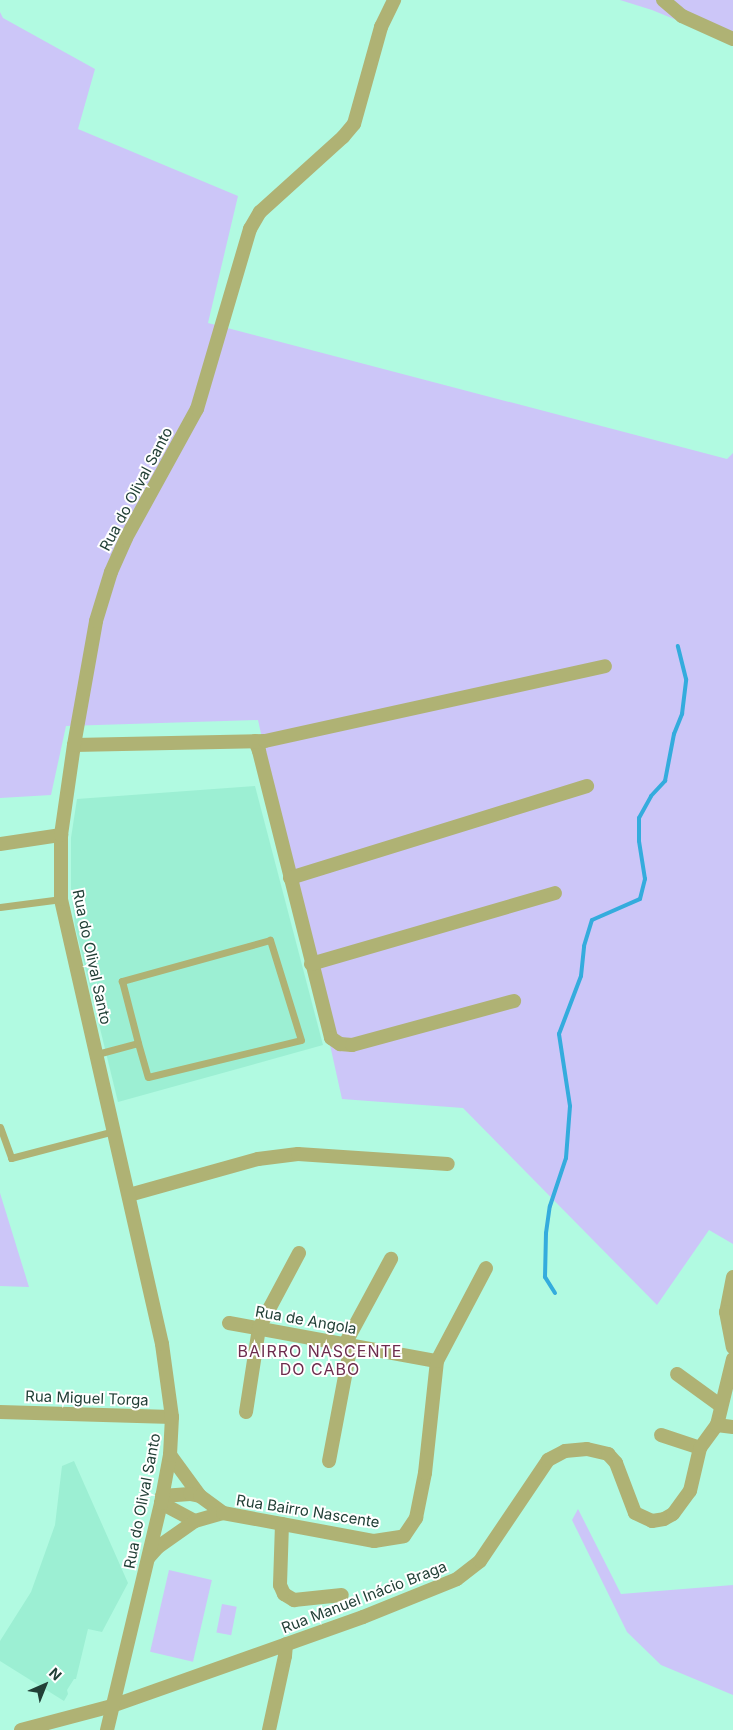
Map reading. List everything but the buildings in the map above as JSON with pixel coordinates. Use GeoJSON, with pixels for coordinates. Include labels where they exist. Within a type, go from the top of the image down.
{"type":"FeatureCollection","features":[{"type":"Feature","properties":{"kind":"street","name":"Rua do Olival Santo"},"geometry":{"type":"LineString","coordinates":[[108,1730],[112,1706],[162,1499],[170,1455],[172,1417],[162,1344],[61,899],[62,835],[74,744],[96,621],[111,572],[126,538],[197,409],[247,238],[260,212],[343,137],[354,124],[381,27],[394,0]]}},
{"type":"Feature","properties":{"kind":"street"},"geometry":{"type":"LineString","coordinates":[[663,0],[682,16],[733,39]]}},
{"type":"Feature","properties":{"kind":"street"},"geometry":{"type":"LineString","coordinates":[[74,744],[265,741],[605,666]]}},
{"type":"Feature","properties":{"kind":"street"},"geometry":{"type":"LineString","coordinates":[[255,741],[331,1038],[340,1044],[352,1045],[514,1001]]}},
{"type":"Feature","properties":{"kind":"street"},"geometry":{"type":"LineString","coordinates":[[290,878],[587,786]]}},
{"type":"Feature","properties":{"kind":"street"},"geometry":{"type":"LineString","coordinates":[[0,844],[62,835]]}},
{"type":"Feature","properties":{"kind":"street"},"geometry":{"type":"LineString","coordinates":[[311,964],[555,893]]}},
{"type":"Feature","properties":{"kind":"street"},"geometry":{"type":"LineString","coordinates":[[129,1195],[258,1159],[298,1154],[448,1164]]}},
{"type":"Feature","properties":{"kind":"street"},"geometry":{"type":"LineString","coordinates":[[246,1412],[259,1328],[299,1252]]}},
{"type":"Feature","properties":{"kind":"street"},"geometry":{"type":"LineString","coordinates":[[329,1461],[348,1345],[392,1259]]}},
{"type":"Feature","properties":{"kind":"street","name":"Rua Bairro Nascente"},"geometry":{"type":"LineString","coordinates":[[149,1557],[158,1547],[195,1521],[222,1513],[374,1540],[404,1536],[416,1518],[425,1473],[437,1361],[486,1268]]}},
{"type":"Feature","properties":{"kind":"street"},"geometry":{"type":"LineString","coordinates":[[733,1277],[726,1312],[733,1347]]}},
{"type":"Feature","properties":{"kind":"street","name":"Rua de Angola"},"geometry":{"type":"LineString","coordinates":[[229,1323],[437,1361]]}},
{"type":"Feature","properties":{"kind":"street"},"geometry":{"type":"LineString","coordinates":[[661,1435],[700,1448],[717,1425],[727,1403],[733,1359]]}},
{"type":"Feature","properties":{"kind":"street"},"geometry":{"type":"LineString","coordinates":[[677,1374],[727,1403]]}},
{"type":"Feature","properties":{"kind":"street","name":"Rua Miguel Torga"},"geometry":{"type":"LineString","coordinates":[[0,1412],[172,1417]]}},
{"type":"Feature","properties":{"kind":"street"},"geometry":{"type":"LineString","coordinates":[[717,1425],[733,1427]]}},
{"type":"Feature","properties":{"kind":"street","name":"Rua Manuel Inácio Braga"},"geometry":{"type":"LineString","coordinates":[[21,1730],[112,1706],[363,1617],[462,1577],[480,1560],[548,1460],[559,1454],[580,1449],[602,1451],[608,1454],[616,1463],[635,1513],[645,1519],[659,1521],[673,1514],[690,1491],[700,1448]]}},
{"type":"Feature","properties":{"kind":"street","name":"Rua Bairro Nascente"},"geometry":{"type":"LineString","coordinates":[[170,1455],[200,1496],[222,1513]]}},
{"type":"Feature","properties":{"kind":"street"},"geometry":{"type":"LineString","coordinates":[[162,1499],[190,1494],[200,1496]]}},
{"type":"Feature","properties":{"kind":"street"},"geometry":{"type":"LineString","coordinates":[[162,1499],[195,1521]]}},
{"type":"Feature","properties":{"kind":"street"},"geometry":{"type":"LineString","coordinates":[[282,1524],[280,1585],[284,1594],[294,1600],[342,1595]]}},
{"type":"Feature","properties":{"kind":"street"},"geometry":{"type":"LineString","coordinates":[[269,1730],[286,1644]]}},
{"type":"Feature","properties":{"kind":"lane"},"geometry":{"type":"LineString","coordinates":[[0,907],[61,899]]}},
{"type":"Feature","properties":{"kind":"lane"},"geometry":{"type":"LineString","coordinates":[[270,940],[301,1040],[148,1077],[138,1043],[122,981],[270,940]]}},
{"type":"Feature","properties":{"kind":"lane"},"geometry":{"type":"LineString","coordinates":[[97,1054],[138,1043]]}},
{"type":"Feature","properties":{"kind":"lane"},"geometry":{"type":"LineString","coordinates":[[0,1127],[11,1158],[114,1131]]}},
{"type":"Feature","properties":{"kind":"shaded area"},"geometry":{"type":"Polygon","coordinates":[[[620,0],[733,0],[733,43],[652,10],[620,0]]]}},
{"type":"Feature","properties":{"kind":"shaded area"},"geometry":{"type":"Polygon","coordinates":[[[0,12],[3,18],[95,69],[78,129],[238,196],[208,323],[727,459],[733,453],[733,1244],[709,1230],[657,1305],[463,1108],[342,1099],[258,720],[66,726],[51,795],[0,798],[0,12]]]}},
{"type":"Feature","properties":{"kind":"shaded area"},"geometry":{"type":"Polygon","coordinates":[[[255,786],[323,1045],[118,1102],[75,926],[71,888],[71,838],[77,799],[255,786]]]}},
{"type":"Feature","properties":{"kind":"shaded area"},"geometry":{"type":"Polygon","coordinates":[[[0,1193],[29,1287],[0,1286],[0,1193]]]}},
{"type":"Feature","properties":{"kind":"shaded area"},"geometry":{"type":"Polygon","coordinates":[[[74,1461],[128,1583],[102,1632],[88,1629],[76,1679],[74,1679],[67,1690],[68,1694],[64,1701],[0,1661],[0,1641],[31,1592],[55,1525],[62,1466],[74,1461]]]}},
{"type":"Feature","properties":{"kind":"shaded area"},"geometry":{"type":"Polygon","coordinates":[[[578,1509],[621,1594],[733,1585],[733,1695],[661,1665],[627,1632],[572,1520],[578,1509]]]}},
{"type":"Feature","properties":{"kind":"shaded area"},"geometry":{"type":"Polygon","coordinates":[[[169,1570],[212,1580],[193,1662],[150,1652],[169,1570]]]}},
{"type":"Feature","properties":{"kind":"shaded area"},"geometry":{"type":"Polygon","coordinates":[[[222,1604],[237,1607],[231,1635],[216,1632],[222,1604]]]}},
{"type":"Feature","properties":{"kind":"waterway"},"geometry":{"type":"LineString","coordinates":[[555,1293],[545,1277],[546,1233],[550,1206],[566,1158],[570,1106],[559,1034],[581,976],[584,946],[592,920],[640,899],[645,879],[639,841],[639,818],[651,796],[665,781],[674,734],[682,714],[686,679],[678,646]]}},
{"type":"Feature","properties":{"kind":"district","name":"BAIRRO NASCENTE DO CABO"},"geometry":{"type":"Point","coordinates":[320,1360]}}]}
